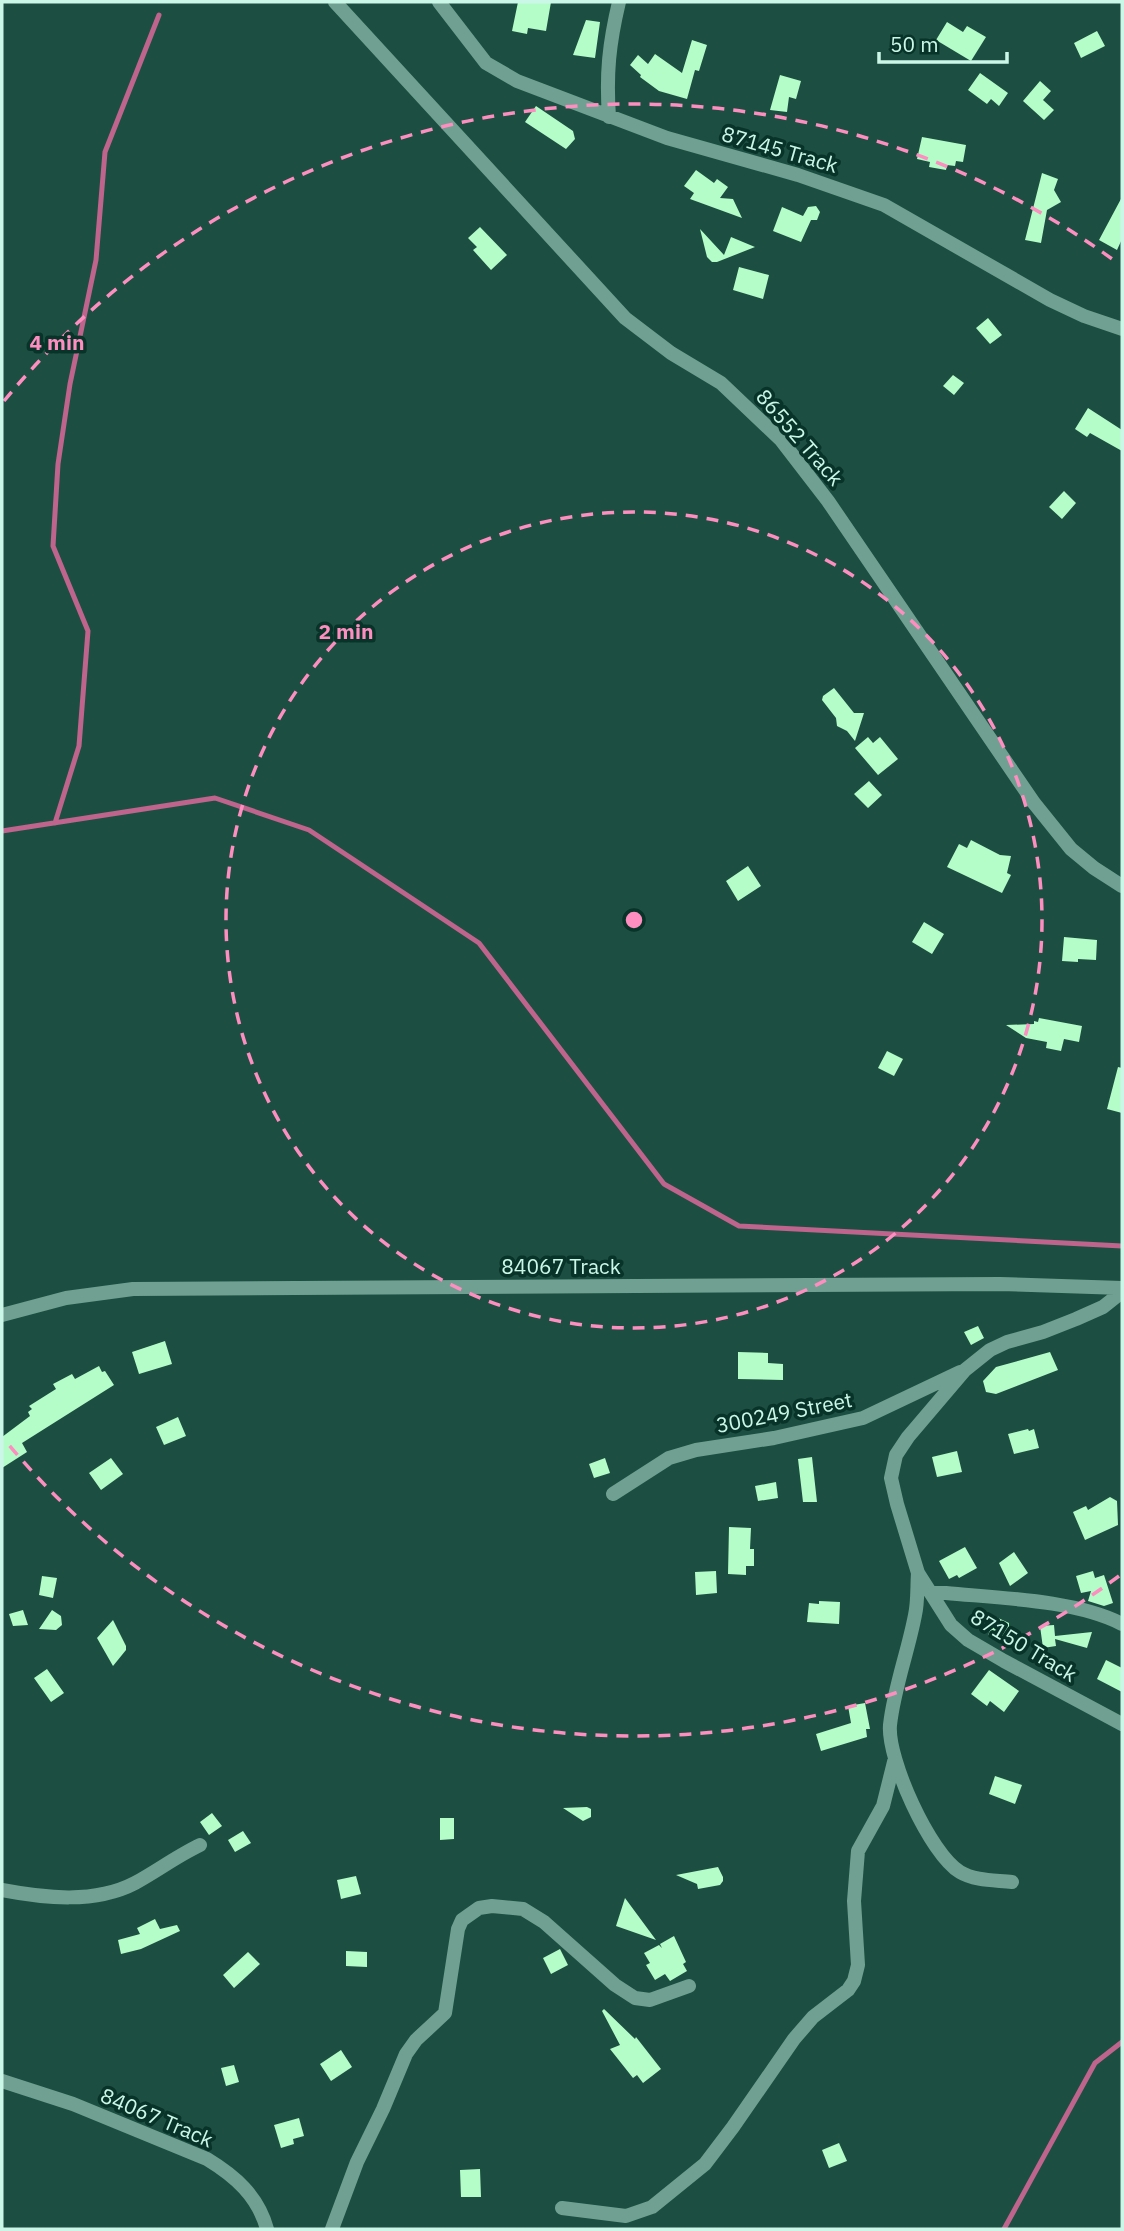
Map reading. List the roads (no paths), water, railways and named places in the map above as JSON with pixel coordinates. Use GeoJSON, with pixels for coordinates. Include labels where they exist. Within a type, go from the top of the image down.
{"type":"FeatureCollection","features":[{"type":"Feature","properties":{"kind":"street","name":"86552 Track"},"geometry":{"type":"LineString","coordinates":[[335,2],[625,318],[671,353],[721,383],[781,440],[828,501],[1034,803],[1071,849],[1122,886]]}},
{"type":"Feature","properties":{"kind":"street","name":"87145 Track"},"geometry":{"type":"LineString","coordinates":[[439,2],[476,52],[498,71],[517,81],[667,138],[798,175],[884,205],[1050,300],[1084,316],[1122,329]]}},
{"type":"Feature","properties":{"kind":"street"},"geometry":{"type":"LineString","coordinates":[[609,117],[606,76],[608,51],[619,2]]}},
{"type":"Feature","properties":{"kind":"street","name":"84067 Track"},"geometry":{"type":"LineString","coordinates":[[2,1315],[66,1298],[132,1289],[1000,1284],[1122,1290]]}},
{"type":"Feature","properties":{"kind":"street","name":"87150 Track"},"geometry":{"type":"LineString","coordinates":[[1122,1290],[1103,1307],[990,1350],[965,1370],[908,1437],[896,1455],[893,1466],[893,1489],[918,1573],[951,1625],[968,1640],[1004,1661],[1122,1724]]}},
{"type":"Feature","properties":{"kind":"street","name":"300249 Street"},"geometry":{"type":"LineString","coordinates":[[613,1494],[669,1458],[695,1450],[774,1438],[863,1418],[965,1370]]}},
{"type":"Feature","properties":{"kind":"street"},"geometry":{"type":"LineString","coordinates":[[918,1573],[915,1613],[890,1726],[895,1758],[915,1811],[953,1867],[975,1878],[1012,1882]]}},
{"type":"Feature","properties":{"kind":"street"},"geometry":{"type":"LineString","coordinates":[[932,1593],[1048,1604],[1089,1611],[1122,1624]]}},
{"type":"Feature","properties":{"kind":"street"},"geometry":{"type":"LineString","coordinates":[[562,2207],[626,2216],[652,2207],[705,2164],[805,2026],[848,1990],[854,1981],[858,1965],[854,1901],[858,1851],[883,1806],[895,1758]]}},
{"type":"Feature","properties":{"kind":"street"},"geometry":{"type":"LineString","coordinates":[[2,1890],[72,1897],[110,1894],[136,1882],[200,1844]]}},
{"type":"Feature","properties":{"kind":"street"},"geometry":{"type":"LineString","coordinates":[[332,2229],[357,2162],[406,2054],[416,2040],[445,2013],[458,1929],[462,1920],[474,1911],[492,1906],[527,1911],[544,1922],[615,1985],[639,2000],[650,2000],[689,1986]]}},
{"type":"Feature","properties":{"kind":"street","name":"84067 Track"},"geometry":{"type":"LineString","coordinates":[[2,2081],[73,2104],[207,2159],[225,2170],[249,2192],[267,2229]]}},
{"type":"Feature","properties":{"kind":"waterway"},"geometry":{"type":"LineString","coordinates":[[55,823],[79,746],[88,631],[53,546],[58,464],[70,384],[96,260],[105,152],[159,15]]}},
{"type":"Feature","properties":{"kind":"waterway"},"geometry":{"type":"LineString","coordinates":[[2,831],[215,798],[309,830],[479,943],[664,1184],[739,1226],[1122,1246]]}},
{"type":"Feature","properties":{"kind":"waterway"},"geometry":{"type":"LineString","coordinates":[[1004,2229],[1095,2063],[1122,2042]]}}]}
